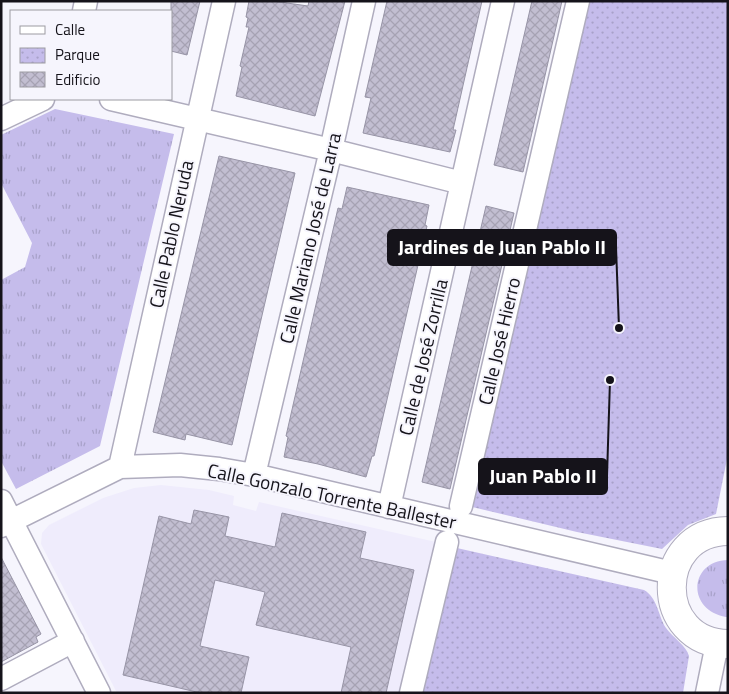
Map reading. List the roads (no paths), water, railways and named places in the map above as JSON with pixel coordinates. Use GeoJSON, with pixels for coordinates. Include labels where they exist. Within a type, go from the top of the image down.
{"type":"FeatureCollection","features":[{"type":"Feature","properties":{"kind":"street","name":"Calle Pablo Neruda"},"geometry":{"type":"LineString","coordinates":[[120,467],[224,1]]}},
{"type":"Feature","properties":{"kind":"street","name":"Calle Mariano José de Larra"},"geometry":{"type":"LineString","coordinates":[[254,475],[331,150],[364,1]]}},
{"type":"Feature","properties":{"kind":"street","name":"Calle de José Zorrilla"},"geometry":{"type":"LineString","coordinates":[[389,507],[503,1]]}},
{"type":"Feature","properties":{"kind":"street","name":"Calle José Hierro"},"geometry":{"type":"LineString","coordinates":[[461,506],[578,1]]}},
{"type":"Feature","properties":{"kind":"street"},"geometry":{"type":"LineString","coordinates":[[1,119],[41,100]]}},
{"type":"Feature","properties":{"kind":"street"},"geometry":{"type":"LineString","coordinates":[[115,100],[331,150],[462,183]]}},
{"type":"Feature","properties":{"kind":"street","name":"Calle Gonzalo Torrente Ballester"},"geometry":{"type":"LineString","coordinates":[[7,524],[120,467],[180,465],[254,475],[672,573]]}},
{"type":"Feature","properties":{"kind":"street"},"geometry":{"type":"LineString","coordinates":[[1,500],[7,524],[73,641],[99,693]]}},
{"type":"Feature","properties":{"kind":"street"},"geometry":{"type":"LineString","coordinates":[[707,693],[722,644],[700,637],[685,625],[675,610],[671,592],[672,573],[679,558],[689,545],[703,536],[718,531],[728,531]]}},
{"type":"Feature","properties":{"kind":"street"},"geometry":{"type":"LineString","coordinates":[[411,693],[447,542]]}},
{"type":"Feature","properties":{"kind":"street"},"geometry":{"type":"LineString","coordinates":[[1,679],[73,641]]}},
{"type":"Feature","properties":{"kind":"place","name":"Jardines de Juan Pablo II"},"geometry":{"type":"Point","coordinates":[619,328]}},
{"type":"Feature","properties":{"kind":"place","name":"Juan Pablo II"},"geometry":{"type":"Point","coordinates":[610,380]}}]}
